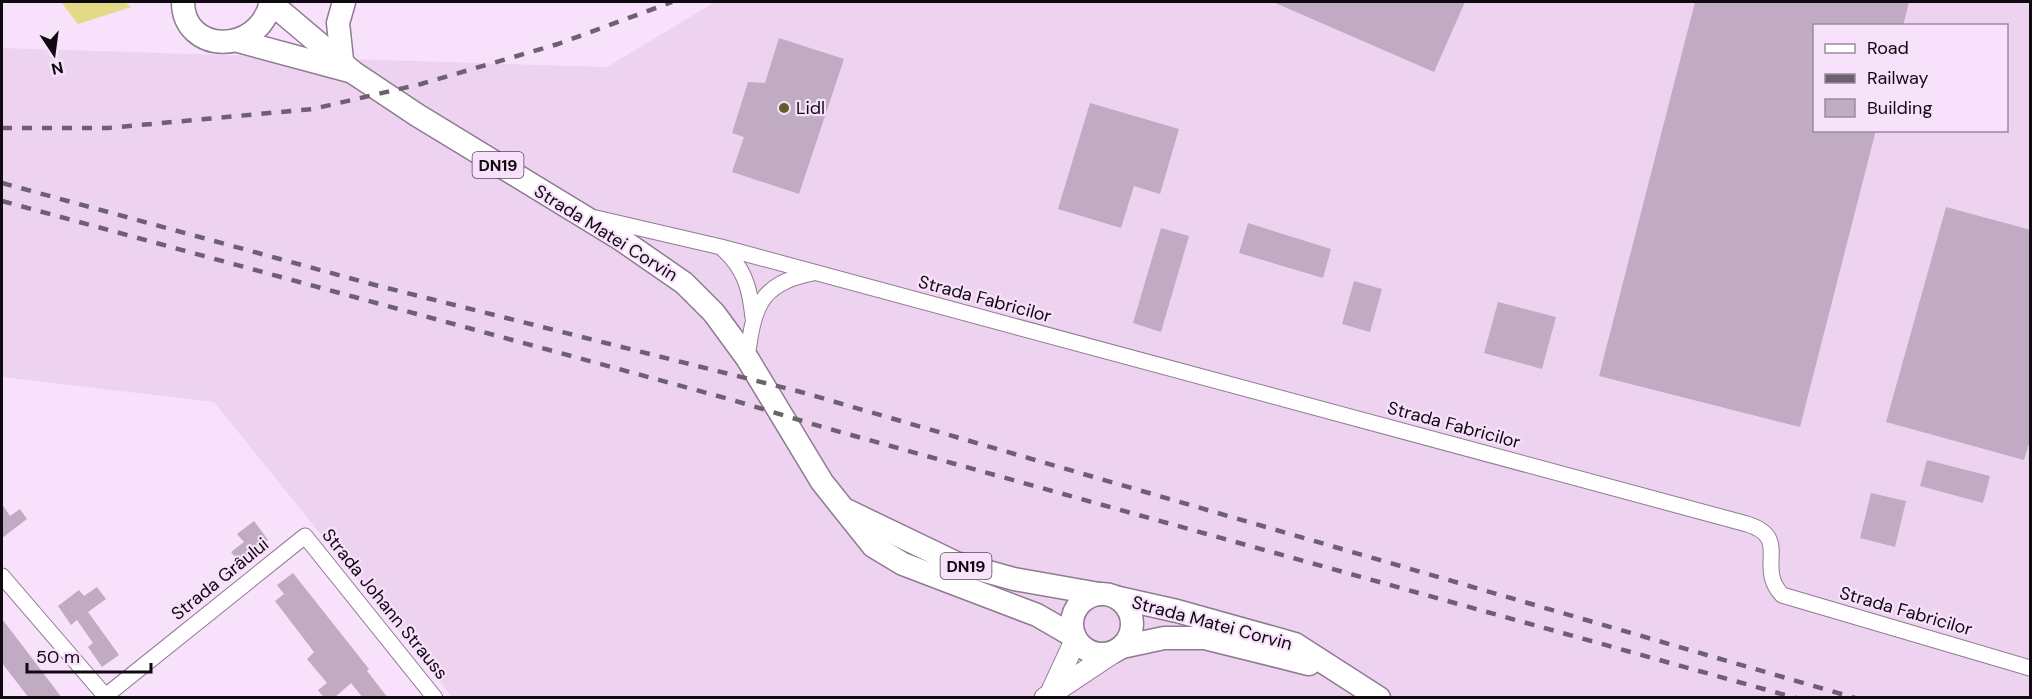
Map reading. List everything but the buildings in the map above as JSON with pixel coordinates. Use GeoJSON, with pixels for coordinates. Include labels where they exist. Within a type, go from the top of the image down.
{"type":"FeatureCollection","features":[{"type":"Feature","properties":{"kind":"main road","name":"DN19"},"geometry":{"type":"LineString","coordinates":[[183,2],[188,21],[197,32],[210,39],[224,42],[238,40],[256,31],[265,20],[271,2],[348,66]]}},
{"type":"Feature","properties":{"kind":"main road"},"geometry":{"type":"LineString","coordinates":[[344,2],[338,23],[348,66]]}},
{"type":"Feature","properties":{"kind":"main road","name":"DN19"},"geometry":{"type":"LineString","coordinates":[[238,40],[348,66]]}},
{"type":"Feature","properties":{"kind":"main road","name":"Strada Matei Corvin"},"geometry":{"type":"LineString","coordinates":[[348,66],[428,122],[580,214],[684,282],[714,313],[747,358],[822,482],[861,534],[885,554],[1037,615],[1075,638]]}},
{"type":"Feature","properties":{"kind":"main road","name":"Strada Matei Corvin"},"geometry":{"type":"LineString","coordinates":[[844,509],[956,563],[1014,579],[1109,596],[1274,637],[1305,649],[1379,698]]}},
{"type":"Feature","properties":{"kind":"main road"},"geometry":{"type":"LineString","coordinates":[[1090,596],[1109,596],[1131,615],[1130,635],[1119,649],[1048,695],[1075,638],[1072,625],[1076,608],[1090,596]]}},
{"type":"Feature","properties":{"kind":"main road","name":"DN19"},"geometry":{"type":"LineString","coordinates":[[1075,638],[1089,651],[1108,654],[1119,649]]}},
{"type":"Feature","properties":{"kind":"main road","name":"Strada Matei Corvin"},"geometry":{"type":"LineString","coordinates":[[1119,649],[1164,638],[1205,638],[1334,670]]}},
{"type":"Feature","properties":{"kind":"street","name":"Strada Fabricilor"},"geometry":{"type":"LineString","coordinates":[[580,214],[721,247],[1754,526],[1767,535],[1773,546],[1770,577],[1782,595],[2031,668]]}},
{"type":"Feature","properties":{"kind":"street"},"geometry":{"type":"LineString","coordinates":[[721,247],[737,261],[745,276],[753,318],[747,358]]}},
{"type":"Feature","properties":{"kind":"street"},"geometry":{"type":"LineString","coordinates":[[753,318],[768,291],[795,277],[814,273]]}},
{"type":"Feature","properties":{"kind":"street","name":"Strada Grâului"},"geometry":{"type":"LineString","coordinates":[[105,697],[305,536]]}},
{"type":"Feature","properties":{"kind":"street","name":"Strada Johann Strauss"},"geometry":{"type":"LineString","coordinates":[[305,536],[435,698]]}},
{"type":"Feature","properties":{"kind":"street"},"geometry":{"type":"LineString","coordinates":[[2,576],[105,697]]}},
{"type":"Feature","properties":{"kind":"shaded area"},"geometry":{"type":"Polygon","coordinates":[[[61,2],[125,2],[131,7],[78,24],[61,2]]]}},
{"type":"Feature","properties":{"kind":"shaded area"},"geometry":{"type":"Polygon","coordinates":[[[715,2],[2030,2],[2030,697],[452,697],[214,402],[2,377],[2,48],[607,67],[715,2]]]}},
{"type":"Feature","properties":{"kind":"railway"},"geometry":{"type":"LineString","coordinates":[[2,128],[108,128],[313,109],[421,84],[558,44],[672,2]]}},
{"type":"Feature","properties":{"kind":"railway"},"geometry":{"type":"LineString","coordinates":[[2,183],[375,285],[801,392],[1855,698]]}},
{"type":"Feature","properties":{"kind":"railway"},"geometry":{"type":"LineString","coordinates":[[2,201],[729,399],[1796,698]]}},
{"type":"Feature","properties":{"kind":"place","name":"Lidl"},"geometry":{"type":"Point","coordinates":[784,108]}}]}
